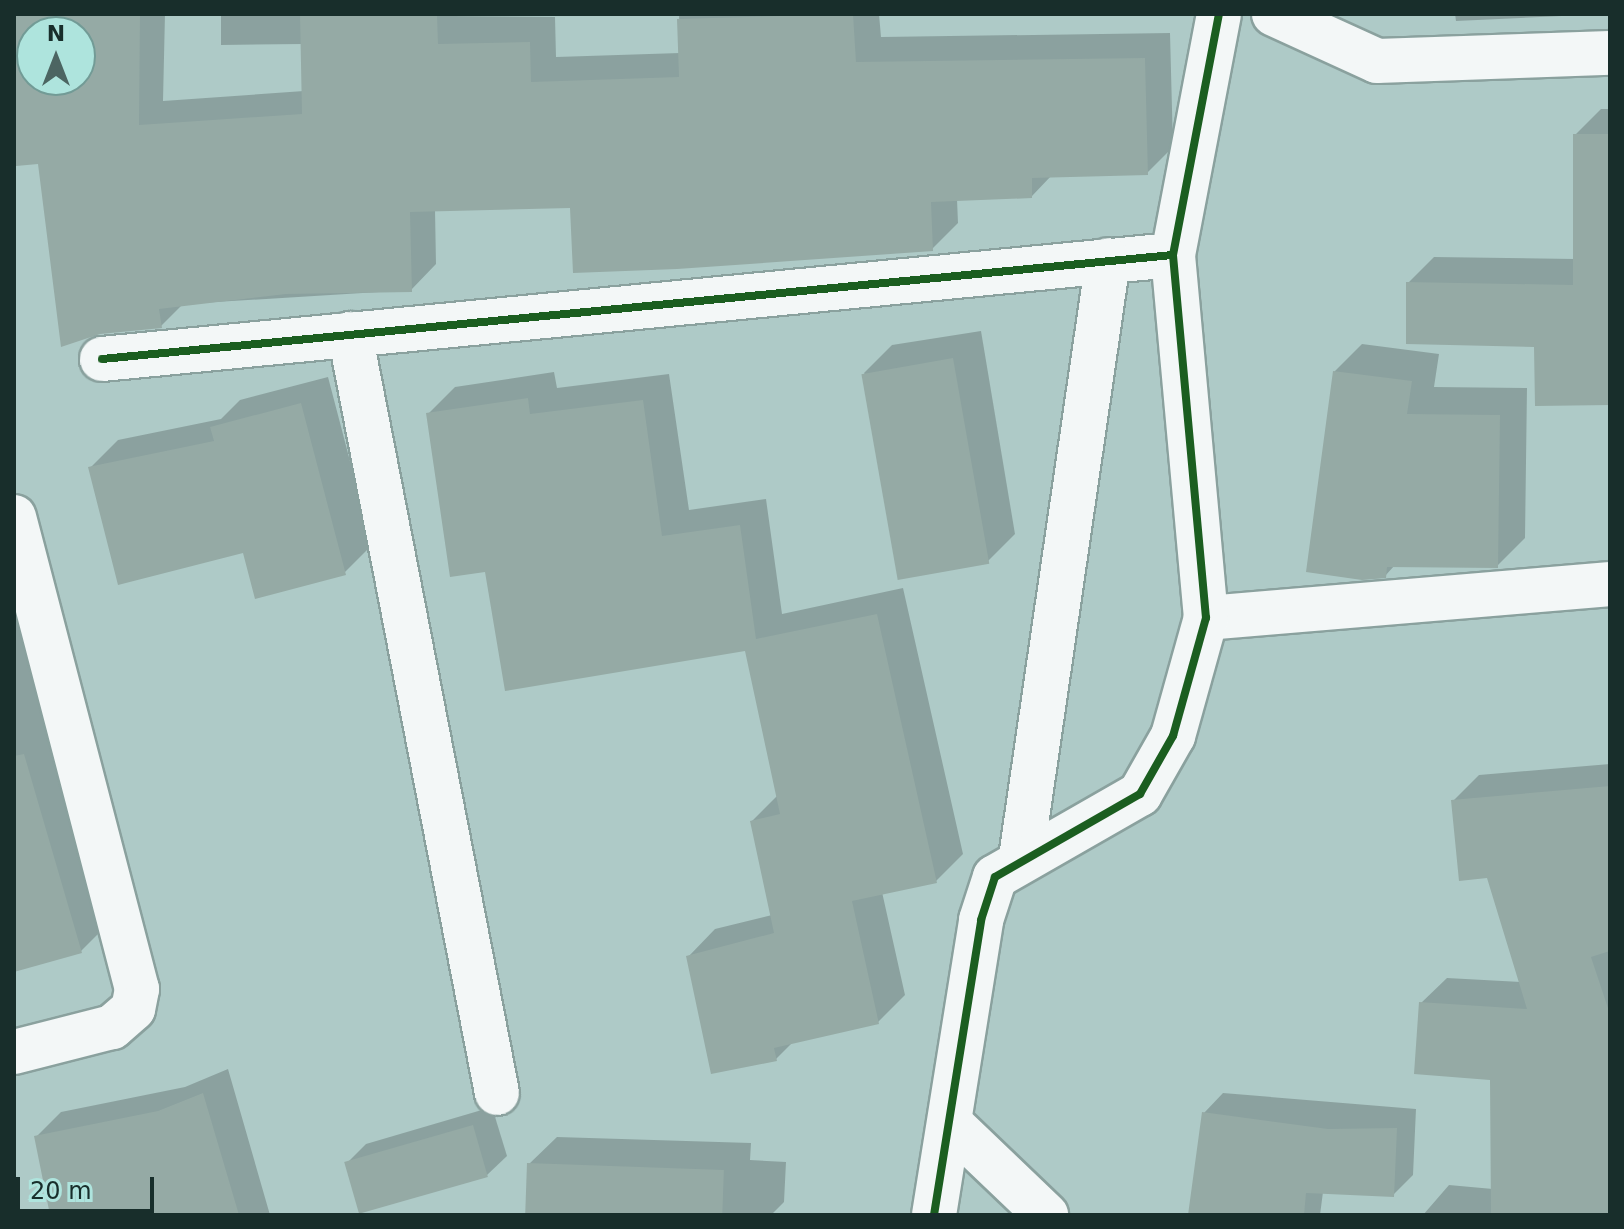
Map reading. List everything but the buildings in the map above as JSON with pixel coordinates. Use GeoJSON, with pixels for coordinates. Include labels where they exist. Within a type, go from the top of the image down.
{"type":"FeatureCollection","features":[{"type":"Feature","properties":{"kind":"street"},"geometry":{"type":"LineString","coordinates":[[934,1215],[953,1126],[981,920],[995,877],[1021,858],[1079,835],[1140,794],[1173,736],[1206,618],[1173,255],[1219,14]]}},
{"type":"Feature","properties":{"kind":"street"},"geometry":{"type":"LineString","coordinates":[[1274,14],[1377,61],[1610,53]]}},
{"type":"Feature","properties":{"kind":"street"},"geometry":{"type":"LineString","coordinates":[[102,359],[1173,255]]}},
{"type":"Feature","properties":{"kind":"street"},"geometry":{"type":"LineString","coordinates":[[1021,858],[1108,260]]}},
{"type":"Feature","properties":{"kind":"street"},"geometry":{"type":"LineString","coordinates":[[350,334],[497,1093]]}},
{"type":"Feature","properties":{"kind":"street"},"geometry":{"type":"LineString","coordinates":[[14,517],[137,989],[133,1009],[112,1027],[14,1052]]}},
{"type":"Feature","properties":{"kind":"street"},"geometry":{"type":"LineString","coordinates":[[1206,618],[1610,584]]}},
{"type":"Feature","properties":{"kind":"street"},"geometry":{"type":"LineString","coordinates":[[953,1126],[1046,1215]]}},
{"type":"Feature","properties":{"kind":"cycle path"},"geometry":{"type":"LineString","coordinates":[[934,1215],[981,920],[995,877],[1140,794],[1173,736],[1206,618],[1173,255],[1219,14]]}},
{"type":"Feature","properties":{"kind":"cycle path"},"geometry":{"type":"LineString","coordinates":[[102,359],[1173,255]]}}]}
